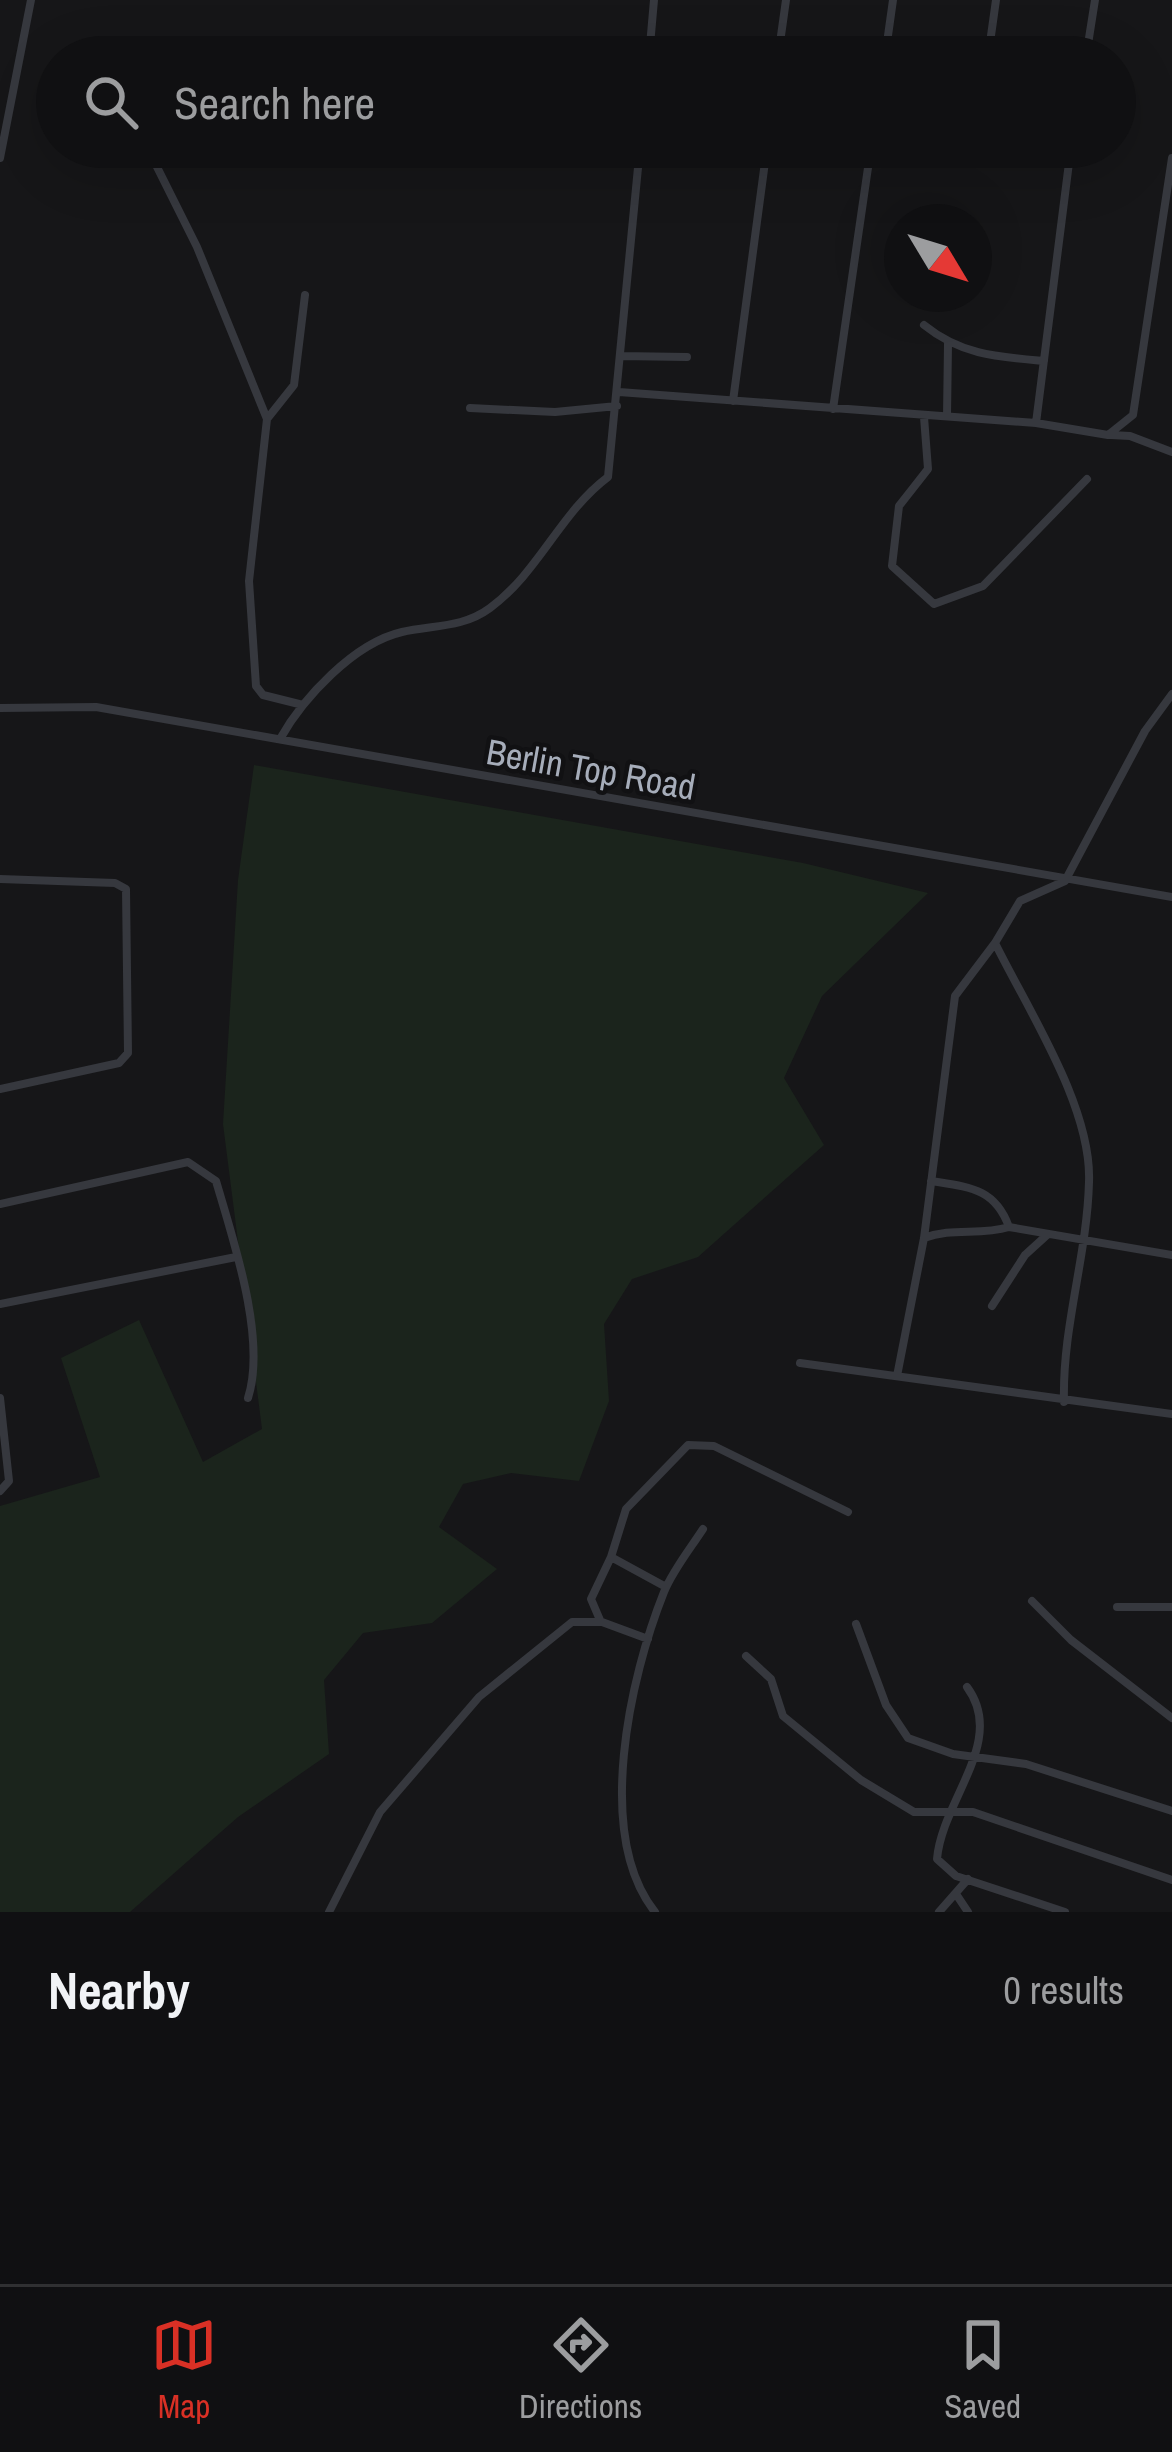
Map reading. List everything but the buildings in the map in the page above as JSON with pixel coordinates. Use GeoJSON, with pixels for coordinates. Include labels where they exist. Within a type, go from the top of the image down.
{"type":"FeatureCollection","features":[{"type":"Feature","properties":{"kind":"street"},"geometry":{"type":"LineString","coordinates":[[0,158],[31,0]]}},
{"type":"Feature","properties":{"kind":"street"},"geometry":{"type":"LineString","coordinates":[[651,36],[654,0]]}},
{"type":"Feature","properties":{"kind":"street"},"geometry":{"type":"LineString","coordinates":[[781,36],[786,0]]}},
{"type":"Feature","properties":{"kind":"street"},"geometry":{"type":"LineString","coordinates":[[888,36],[893,0]]}},
{"type":"Feature","properties":{"kind":"street"},"geometry":{"type":"LineString","coordinates":[[991,36],[996,0]]}},
{"type":"Feature","properties":{"kind":"street"},"geometry":{"type":"LineString","coordinates":[[1089,36],[1095,0]]}},
{"type":"Feature","properties":{"kind":"street"},"geometry":{"type":"LineString","coordinates":[[1108,435],[1133,415],[1172,158]]}},
{"type":"Feature","properties":{"kind":"street"},"geometry":{"type":"LineString","coordinates":[[158,168],[197,247],[267,419],[249,581],[255,681],[263,695],[299,704]]}},
{"type":"Feature","properties":{"kind":"street"},"geometry":{"type":"LineString","coordinates":[[280,739],[299,704],[378,641],[460,623],[514,587],[574,510],[608,477],[638,168]]}},
{"type":"Feature","properties":{"kind":"street"},"geometry":{"type":"LineString","coordinates":[[733,401],[763,168]]}},
{"type":"Feature","properties":{"kind":"street"},"geometry":{"type":"LineString","coordinates":[[833,409],[868,168]]}},
{"type":"Feature","properties":{"kind":"street"},"geometry":{"type":"LineString","coordinates":[[1036,423],[1068,168]]}},
{"type":"Feature","properties":{"kind":"street"},"geometry":{"type":"LineString","coordinates":[[267,419],[294,385],[305,296]]}},
{"type":"Feature","properties":{"kind":"street"},"geometry":{"type":"LineString","coordinates":[[924,326],[948,344],[984,356],[1044,361]]}},
{"type":"Feature","properties":{"kind":"street"},"geometry":{"type":"LineString","coordinates":[[946,416],[948,344]]}},
{"type":"Feature","properties":{"kind":"street"},"geometry":{"type":"LineString","coordinates":[[620,356],[687,357]]}},
{"type":"Feature","properties":{"kind":"street"},"geometry":{"type":"LineString","coordinates":[[619,392],[1036,423],[1130,436],[1172,452]]}},
{"type":"Feature","properties":{"kind":"street"},"geometry":{"type":"LineString","coordinates":[[470,408],[555,412],[617,406]]}},
{"type":"Feature","properties":{"kind":"street"},"geometry":{"type":"LineString","coordinates":[[924,417],[928,469],[899,506],[892,566],[934,604],[983,586],[1087,479]]}},
{"type":"Feature","properties":{"kind":"street"},"geometry":{"type":"LineString","coordinates":[[897,1376],[924,1238],[955,996],[995,944],[1020,901],[1065,881],[1145,731],[1172,694]]}},
{"type":"Feature","properties":{"kind":"street","name":"Berlin Top Road"},"geometry":{"type":"LineString","coordinates":[[0,708],[96,707],[1172,897]]}},
{"type":"Feature","properties":{"kind":"street"},"geometry":{"type":"LineString","coordinates":[[0,879],[115,884],[126,889],[128,1053],[119,1063],[0,1089]]}},
{"type":"Feature","properties":{"kind":"street"},"geometry":{"type":"LineString","coordinates":[[995,944],[1062,1078],[1080,1126],[1090,1178],[1063,1350],[1064,1402]]}},
{"type":"Feature","properties":{"kind":"street"},"geometry":{"type":"LineString","coordinates":[[0,1204],[188,1162],[204,1168],[216,1181],[245,1281],[253,1357],[248,1398]]}},
{"type":"Feature","properties":{"kind":"street"},"geometry":{"type":"LineString","coordinates":[[932,1180],[984,1190],[1003,1211],[1009,1227]]}},
{"type":"Feature","properties":{"kind":"street"},"geometry":{"type":"LineString","coordinates":[[924,1238],[954,1229],[975,1234],[1009,1227],[1172,1255]]}},
{"type":"Feature","properties":{"kind":"street"},"geometry":{"type":"LineString","coordinates":[[992,1306],[1025,1255],[1048,1234]]}},
{"type":"Feature","properties":{"kind":"street"},"geometry":{"type":"LineString","coordinates":[[0,1304],[236,1257]]}},
{"type":"Feature","properties":{"kind":"street"},"geometry":{"type":"LineString","coordinates":[[800,1363],[1172,1414]]}},
{"type":"Feature","properties":{"kind":"street"},"geometry":{"type":"LineString","coordinates":[[0,1398],[9,1484],[0,1491]]}},
{"type":"Feature","properties":{"kind":"street"},"geometry":{"type":"LineString","coordinates":[[602,1622],[591,1599],[626,1509],[688,1445],[714,1446],[848,1512]]}},
{"type":"Feature","properties":{"kind":"street"},"geometry":{"type":"LineString","coordinates":[[655,1912],[636,1888],[622,1788],[634,1686],[666,1587],[703,1529]]}},
{"type":"Feature","properties":{"kind":"street"},"geometry":{"type":"LineString","coordinates":[[611,1557],[666,1587]]}},
{"type":"Feature","properties":{"kind":"street"},"geometry":{"type":"LineString","coordinates":[[1032,1601],[1071,1640],[1172,1718]]}},
{"type":"Feature","properties":{"kind":"street"},"geometry":{"type":"LineString","coordinates":[[1117,1607],[1172,1606]]}},
{"type":"Feature","properties":{"kind":"street"},"geometry":{"type":"LineString","coordinates":[[329,1912],[380,1811],[407,1774],[479,1697],[572,1622],[602,1622],[648,1639]]}},
{"type":"Feature","properties":{"kind":"street"},"geometry":{"type":"LineString","coordinates":[[856,1624],[898,1729],[927,1747],[977,1753],[1172,1811]]}},
{"type":"Feature","properties":{"kind":"street"},"geometry":{"type":"LineString","coordinates":[[746,1656],[771,1679],[783,1716],[861,1780],[914,1812],[973,1812],[1172,1880]]}},
{"type":"Feature","properties":{"kind":"street"},"geometry":{"type":"LineString","coordinates":[[967,1687],[981,1724],[977,1753],[964,1770],[937,1858],[946,1870],[1065,1912]]}},
{"type":"Feature","properties":{"kind":"street"},"geometry":{"type":"LineString","coordinates":[[939,1912],[968,1879]]}},
{"type":"Feature","properties":{"kind":"street"},"geometry":{"type":"LineString","coordinates":[[956,1894],[968,1912]]}},
{"type":"Feature","properties":{"kind":"shaded area"},"geometry":{"type":"Polygon","coordinates":[[[254,765],[803,863],[928,893],[822,996],[784,1078],[824,1145],[698,1257],[632,1279],[604,1324],[609,1401],[579,1481],[511,1473],[463,1484],[439,1527],[497,1569],[432,1623],[363,1633],[324,1680],[329,1754],[238,1817],[130,1912],[0,1912],[0,1506],[100,1477],[61,1358],[139,1320],[203,1462],[262,1429],[223,1124],[238,880],[254,765]]]}}]}
